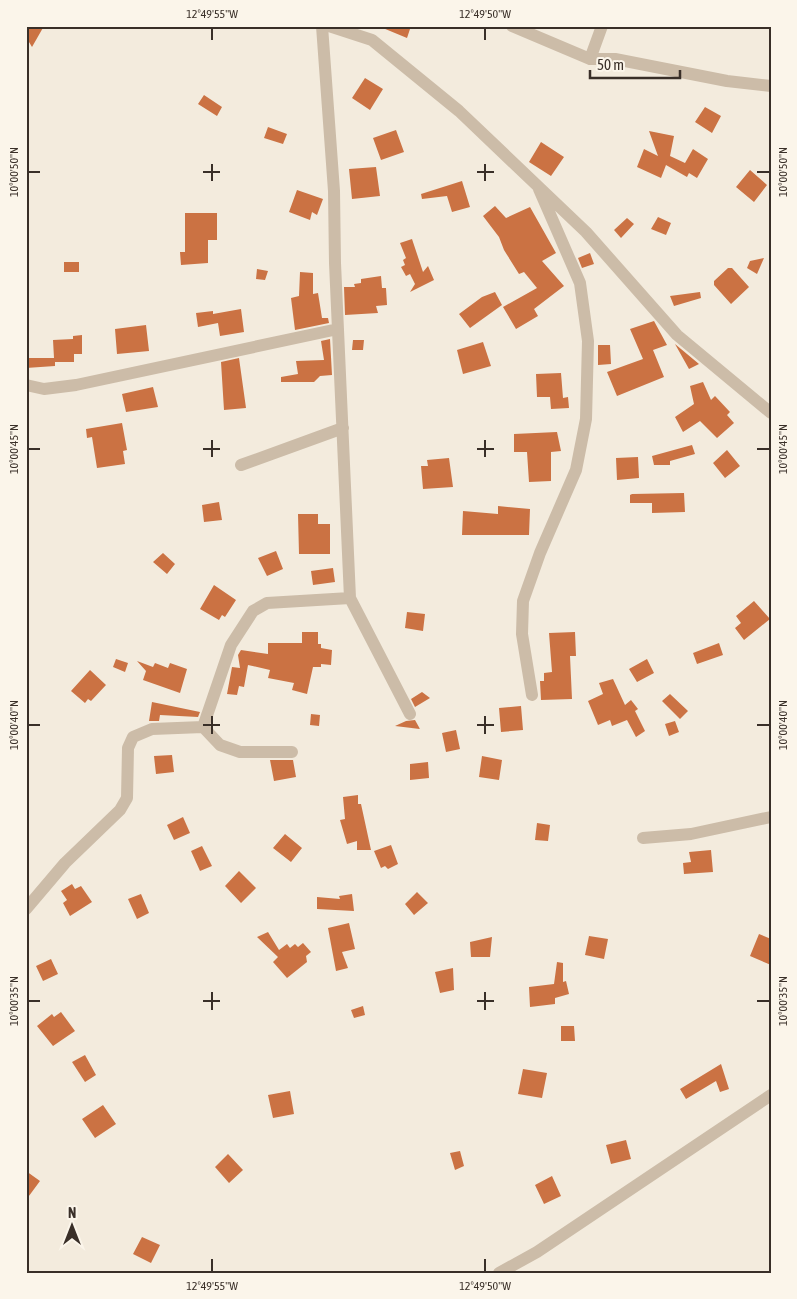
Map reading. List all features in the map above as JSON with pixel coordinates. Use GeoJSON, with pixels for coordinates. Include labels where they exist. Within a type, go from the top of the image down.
{"type":"FeatureCollection","features":[{"type":"Feature","properties":{"kind":"street"},"geometry":{"type":"LineString","coordinates":[[322,26],[334,192],[350,598],[410,714]]}},
{"type":"Feature","properties":{"kind":"street"},"geometry":{"type":"LineString","coordinates":[[329,26],[372,40],[459,110],[586,232],[677,336],[771,413]]}},
{"type":"Feature","properties":{"kind":"street"},"geometry":{"type":"LineString","coordinates":[[512,26],[590,59],[615,59],[727,81],[771,86]]}},
{"type":"Feature","properties":{"kind":"street"},"geometry":{"type":"LineString","coordinates":[[590,59],[602,26]]}},
{"type":"Feature","properties":{"kind":"street"},"geometry":{"type":"LineString","coordinates":[[532,695],[522,634],[523,601],[540,553],[576,470],[586,419],[588,341],[580,283],[536,182]]}},
{"type":"Feature","properties":{"kind":"street"},"geometry":{"type":"LineString","coordinates":[[26,385],[44,389],[76,385],[338,329]]}},
{"type":"Feature","properties":{"kind":"street"},"geometry":{"type":"LineString","coordinates":[[241,465],[343,428]]}},
{"type":"Feature","properties":{"kind":"street"},"geometry":{"type":"LineString","coordinates":[[203,727],[232,644],[253,611],[266,602],[350,598]]}},
{"type":"Feature","properties":{"kind":"street"},"geometry":{"type":"LineString","coordinates":[[26,909],[65,863],[120,810],[127,798],[128,748],[133,737],[152,729],[203,727],[220,745],[240,752],[292,752]]}},
{"type":"Feature","properties":{"kind":"street"},"geometry":{"type":"LineString","coordinates":[[643,838],[691,834],[771,816]]}},
{"type":"Feature","properties":{"kind":"street"},"geometry":{"type":"LineString","coordinates":[[499,1273],[537,1252],[771,1096]]}},
{"type":"Feature","properties":{"kind":"building"},"geometry":{"type":"Polygon","coordinates":[[[26,26],[44,26],[32,47],[26,37],[26,26]]]}},
{"type":"Feature","properties":{"kind":"building"},"geometry":{"type":"Polygon","coordinates":[[[378,26],[411,26],[407,38],[378,26]]]}},
{"type":"Feature","properties":{"kind":"building"},"geometry":{"type":"Polygon","coordinates":[[[365,78],[383,89],[370,110],[352,98],[365,78]]]}},
{"type":"Feature","properties":{"kind":"building"},"geometry":{"type":"Polygon","coordinates":[[[204,95],[222,107],[217,116],[198,104],[204,95]]]}},
{"type":"Feature","properties":{"kind":"building"},"geometry":{"type":"Polygon","coordinates":[[[705,107],[721,116],[712,133],[695,122],[705,107]]]}},
{"type":"Feature","properties":{"kind":"building"},"geometry":{"type":"Polygon","coordinates":[[[268,127],[287,134],[283,144],[264,138],[268,127]]]}},
{"type":"Feature","properties":{"kind":"building"},"geometry":{"type":"Polygon","coordinates":[[[396,130],[404,152],[381,160],[373,138],[396,130]]]}},
{"type":"Feature","properties":{"kind":"building"},"geometry":{"type":"Polygon","coordinates":[[[649,131],[674,136],[670,156],[685,163],[693,149],[708,159],[697,178],[689,173],[687,177],[666,165],[661,178],[637,167],[644,149],[658,156],[649,131]]]}},
{"type":"Feature","properties":{"kind":"building"},"geometry":{"type":"Polygon","coordinates":[[[541,142],[564,157],[551,176],[529,162],[541,142]]]}},
{"type":"Feature","properties":{"kind":"building"},"geometry":{"type":"Polygon","coordinates":[[[376,167],[380,196],[352,199],[349,169],[376,167]]]}},
{"type":"Feature","properties":{"kind":"building"},"geometry":{"type":"Polygon","coordinates":[[[750,170],[767,185],[754,202],[736,187],[750,170]]]}},
{"type":"Feature","properties":{"kind":"building"},"geometry":{"type":"Polygon","coordinates":[[[462,181],[470,207],[452,212],[447,196],[422,199],[421,194],[462,181]]]}},
{"type":"Feature","properties":{"kind":"building"},"geometry":{"type":"Polygon","coordinates":[[[297,190],[323,199],[317,215],[312,212],[310,220],[289,212],[297,190]]]}},
{"type":"Feature","properties":{"kind":"building"},"geometry":{"type":"Polygon","coordinates":[[[495,206],[506,218],[530,207],[556,253],[542,261],[564,286],[534,309],[538,316],[516,329],[503,307],[537,288],[524,272],[519,274],[504,250],[499,237],[483,216],[495,206]]]}},
{"type":"Feature","properties":{"kind":"building"},"geometry":{"type":"Polygon","coordinates":[[[185,213],[217,213],[217,240],[208,240],[208,263],[181,265],[180,252],[185,252],[185,213]]]}},
{"type":"Feature","properties":{"kind":"building"},"geometry":{"type":"Polygon","coordinates":[[[658,217],[671,223],[666,235],[651,229],[658,217]]]}},
{"type":"Feature","properties":{"kind":"building"},"geometry":{"type":"Polygon","coordinates":[[[627,218],[634,224],[621,238],[614,230],[627,218]]]}},
{"type":"Feature","properties":{"kind":"building"},"geometry":{"type":"Polygon","coordinates":[[[412,239],[423,272],[428,266],[434,280],[410,292],[415,284],[410,274],[406,276],[401,267],[405,265],[403,260],[406,258],[400,243],[412,239]]]}},
{"type":"Feature","properties":{"kind":"building"},"geometry":{"type":"Polygon","coordinates":[[[590,253],[594,264],[582,268],[578,258],[590,253]]]}},
{"type":"Feature","properties":{"kind":"building"},"geometry":{"type":"Polygon","coordinates":[[[764,258],[757,274],[747,268],[750,261],[764,258]]]}},
{"type":"Feature","properties":{"kind":"building"},"geometry":{"type":"Polygon","coordinates":[[[64,262],[79,262],[79,272],[64,272],[64,262]]]}},
{"type":"Feature","properties":{"kind":"building"},"geometry":{"type":"Polygon","coordinates":[[[728,268],[732,268],[749,287],[731,304],[714,285],[714,281],[728,268]]]}},
{"type":"Feature","properties":{"kind":"building"},"geometry":{"type":"Polygon","coordinates":[[[257,269],[268,271],[265,280],[256,279],[257,269]]]}},
{"type":"Feature","properties":{"kind":"building"},"geometry":{"type":"Polygon","coordinates":[[[300,272],[313,273],[313,294],[318,293],[322,318],[328,318],[329,323],[295,330],[291,298],[299,296],[300,272]]]}},
{"type":"Feature","properties":{"kind":"building"},"geometry":{"type":"Polygon","coordinates":[[[381,276],[382,288],[386,288],[387,305],[376,306],[378,313],[345,315],[344,287],[355,287],[354,284],[361,283],[361,279],[381,276]]]}},
{"type":"Feature","properties":{"kind":"building"},"geometry":{"type":"Polygon","coordinates":[[[495,292],[502,305],[470,328],[459,314],[482,297],[495,292]]]}},
{"type":"Feature","properties":{"kind":"building"},"geometry":{"type":"Polygon","coordinates":[[[700,292],[701,298],[674,306],[670,296],[700,292]]]}},
{"type":"Feature","properties":{"kind":"building"},"geometry":{"type":"Polygon","coordinates":[[[241,309],[244,332],[220,336],[218,323],[198,327],[196,313],[213,311],[213,314],[241,309]]]}},
{"type":"Feature","properties":{"kind":"building"},"geometry":{"type":"Polygon","coordinates":[[[654,321],[667,345],[653,350],[664,377],[617,396],[607,372],[643,359],[630,329],[654,321]]]}},
{"type":"Feature","properties":{"kind":"building"},"geometry":{"type":"Polygon","coordinates":[[[146,325],[149,351],[117,354],[115,329],[146,325]]]}},
{"type":"Feature","properties":{"kind":"building"},"geometry":{"type":"Polygon","coordinates":[[[82,335],[82,354],[74,354],[74,362],[55,362],[55,366],[26,368],[26,358],[54,358],[53,340],[73,339],[73,336],[82,335]]]}},
{"type":"Feature","properties":{"kind":"building"},"geometry":{"type":"Polygon","coordinates":[[[330,339],[332,375],[320,376],[314,382],[281,382],[281,377],[298,374],[296,361],[324,360],[321,341],[330,339]]]}},
{"type":"Feature","properties":{"kind":"building"},"geometry":{"type":"Polygon","coordinates":[[[353,340],[364,340],[363,350],[352,350],[353,340]]]}},
{"type":"Feature","properties":{"kind":"building"},"geometry":{"type":"Polygon","coordinates":[[[483,342],[491,366],[463,374],[457,350],[483,342]]]}},
{"type":"Feature","properties":{"kind":"building"},"geometry":{"type":"Polygon","coordinates":[[[675,344],[699,364],[689,369],[675,344]]]}},
{"type":"Feature","properties":{"kind":"building"},"geometry":{"type":"Polygon","coordinates":[[[598,345],[610,345],[611,364],[598,365],[598,345]]]}},
{"type":"Feature","properties":{"kind":"building"},"geometry":{"type":"Polygon","coordinates":[[[239,358],[246,408],[224,410],[221,362],[239,358]]]}},
{"type":"Feature","properties":{"kind":"building"},"geometry":{"type":"Polygon","coordinates":[[[561,373],[563,398],[568,397],[569,408],[551,409],[550,397],[537,397],[536,374],[561,373]]]}},
{"type":"Feature","properties":{"kind":"building"},"geometry":{"type":"Polygon","coordinates":[[[703,382],[711,400],[715,396],[730,412],[727,415],[734,423],[717,438],[700,421],[683,432],[675,417],[694,404],[690,386],[703,382]]]}},
{"type":"Feature","properties":{"kind":"building"},"geometry":{"type":"Polygon","coordinates":[[[153,387],[158,407],[126,412],[122,394],[153,387]]]}},
{"type":"Feature","properties":{"kind":"building"},"geometry":{"type":"Polygon","coordinates":[[[122,423],[127,450],[123,451],[125,464],[97,468],[92,437],[87,438],[86,429],[122,423]]]}},
{"type":"Feature","properties":{"kind":"building"},"geometry":{"type":"Polygon","coordinates":[[[557,432],[561,451],[551,452],[551,481],[529,482],[527,452],[514,452],[514,434],[557,432]]]}},
{"type":"Feature","properties":{"kind":"building"},"geometry":{"type":"Polygon","coordinates":[[[692,445],[695,454],[670,461],[670,465],[654,465],[652,456],[692,445]]]}},
{"type":"Feature","properties":{"kind":"building"},"geometry":{"type":"Polygon","coordinates":[[[727,450],[740,466],[725,478],[713,463],[727,450]]]}},
{"type":"Feature","properties":{"kind":"building"},"geometry":{"type":"Polygon","coordinates":[[[638,457],[639,478],[617,480],[616,458],[638,457]]]}},
{"type":"Feature","properties":{"kind":"building"},"geometry":{"type":"Polygon","coordinates":[[[449,458],[453,487],[423,489],[421,466],[428,466],[427,460],[449,458]]]}},
{"type":"Feature","properties":{"kind":"building"},"geometry":{"type":"Polygon","coordinates":[[[684,493],[685,512],[652,513],[652,503],[630,503],[630,495],[632,494],[684,493]]]}},
{"type":"Feature","properties":{"kind":"building"},"geometry":{"type":"Polygon","coordinates":[[[219,502],[222,520],[204,522],[202,505],[219,502]]]}},
{"type":"Feature","properties":{"kind":"building"},"geometry":{"type":"Polygon","coordinates":[[[498,506],[530,509],[529,535],[462,535],[463,511],[498,514],[498,506]]]}},
{"type":"Feature","properties":{"kind":"building"},"geometry":{"type":"Polygon","coordinates":[[[298,514],[318,514],[318,524],[330,524],[330,554],[299,554],[298,514]]]}},
{"type":"Feature","properties":{"kind":"building"},"geometry":{"type":"Polygon","coordinates":[[[276,551],[283,569],[267,576],[258,558],[276,551]]]}},
{"type":"Feature","properties":{"kind":"building"},"geometry":{"type":"Polygon","coordinates":[[[163,553],[175,564],[167,574],[153,562],[163,553]]]}},
{"type":"Feature","properties":{"kind":"building"},"geometry":{"type":"Polygon","coordinates":[[[333,568],[335,582],[313,585],[311,571],[333,568]]]}},
{"type":"Feature","properties":{"kind":"building"},"geometry":{"type":"Polygon","coordinates":[[[214,585],[236,600],[225,617],[222,615],[219,620],[200,609],[214,585]]]}},
{"type":"Feature","properties":{"kind":"building"},"geometry":{"type":"Polygon","coordinates":[[[754,601],[770,619],[744,640],[735,628],[741,623],[736,616],[754,601]]]}},
{"type":"Feature","properties":{"kind":"building"},"geometry":{"type":"Polygon","coordinates":[[[407,612],[425,614],[423,631],[405,628],[407,612]]]}},
{"type":"Feature","properties":{"kind":"building"},"geometry":{"type":"Polygon","coordinates":[[[302,632],[318,632],[318,644],[321,644],[321,648],[332,650],[331,665],[321,664],[321,667],[313,667],[307,694],[292,690],[294,683],[268,678],[270,670],[248,665],[244,687],[239,686],[237,695],[227,694],[232,667],[240,668],[238,655],[241,650],[268,654],[268,643],[302,643],[302,632]]]}},
{"type":"Feature","properties":{"kind":"building"},"geometry":{"type":"Polygon","coordinates":[[[575,632],[576,656],[570,656],[572,699],[541,700],[540,681],[544,681],[544,673],[552,672],[549,633],[575,632]]]}},
{"type":"Feature","properties":{"kind":"building"},"geometry":{"type":"Polygon","coordinates":[[[719,643],[723,655],[697,664],[693,653],[719,643]]]}},
{"type":"Feature","properties":{"kind":"building"},"geometry":{"type":"Polygon","coordinates":[[[116,659],[128,663],[125,672],[113,667],[116,659]]]}},
{"type":"Feature","properties":{"kind":"building"},"geometry":{"type":"Polygon","coordinates":[[[647,659],[654,673],[637,682],[629,669],[647,659]]]}},
{"type":"Feature","properties":{"kind":"building"},"geometry":{"type":"Polygon","coordinates":[[[137,661],[153,667],[155,663],[168,668],[170,663],[187,669],[180,693],[143,680],[146,671],[137,661]]]}},
{"type":"Feature","properties":{"kind":"building"},"geometry":{"type":"Polygon","coordinates":[[[90,670],[106,685],[91,701],[88,699],[85,703],[71,691],[90,670]]]}},
{"type":"Feature","properties":{"kind":"building"},"geometry":{"type":"Polygon","coordinates":[[[613,679],[625,705],[631,700],[638,709],[635,711],[645,731],[636,737],[627,720],[612,726],[610,720],[598,725],[588,701],[603,694],[599,683],[613,679]]]}},
{"type":"Feature","properties":{"kind":"building"},"geometry":{"type":"Polygon","coordinates":[[[422,692],[430,698],[415,707],[411,699],[422,692]]]}},
{"type":"Feature","properties":{"kind":"building"},"geometry":{"type":"Polygon","coordinates":[[[670,694],[688,711],[680,719],[662,701],[670,694]]]}},
{"type":"Feature","properties":{"kind":"building"},"geometry":{"type":"Polygon","coordinates":[[[152,702],[200,712],[198,717],[160,715],[159,721],[149,721],[152,702]]]}},
{"type":"Feature","properties":{"kind":"building"},"geometry":{"type":"Polygon","coordinates":[[[521,706],[523,730],[501,732],[499,708],[521,706]]]}},
{"type":"Feature","properties":{"kind":"building"},"geometry":{"type":"Polygon","coordinates":[[[311,714],[320,715],[319,726],[310,725],[311,714]]]}},
{"type":"Feature","properties":{"kind":"building"},"geometry":{"type":"Polygon","coordinates":[[[415,720],[420,729],[395,726],[406,721],[415,720]]]}},
{"type":"Feature","properties":{"kind":"building"},"geometry":{"type":"Polygon","coordinates":[[[675,721],[679,732],[669,736],[665,724],[675,721]]]}},
{"type":"Feature","properties":{"kind":"building"},"geometry":{"type":"Polygon","coordinates":[[[456,730],[460,749],[446,752],[442,733],[456,730]]]}},
{"type":"Feature","properties":{"kind":"building"},"geometry":{"type":"Polygon","coordinates":[[[172,755],[174,772],[156,774],[154,756],[172,755]]]}},
{"type":"Feature","properties":{"kind":"building"},"geometry":{"type":"Polygon","coordinates":[[[482,756],[502,760],[499,780],[479,777],[482,756]]]}},
{"type":"Feature","properties":{"kind":"building"},"geometry":{"type":"Polygon","coordinates":[[[270,760],[293,760],[296,777],[274,781],[270,760]]]}},
{"type":"Feature","properties":{"kind":"building"},"geometry":{"type":"Polygon","coordinates":[[[428,762],[429,778],[410,780],[410,764],[428,762]]]}},
{"type":"Feature","properties":{"kind":"building"},"geometry":{"type":"Polygon","coordinates":[[[358,795],[358,804],[361,804],[371,850],[357,850],[357,841],[347,844],[340,820],[345,819],[343,797],[358,795]]]}},
{"type":"Feature","properties":{"kind":"building"},"geometry":{"type":"Polygon","coordinates":[[[183,817],[190,833],[174,840],[167,825],[183,817]]]}},
{"type":"Feature","properties":{"kind":"building"},"geometry":{"type":"Polygon","coordinates":[[[537,823],[550,825],[548,841],[535,840],[537,823]]]}},
{"type":"Feature","properties":{"kind":"building"},"geometry":{"type":"Polygon","coordinates":[[[285,834],[302,848],[291,862],[273,848],[285,834]]]}},
{"type":"Feature","properties":{"kind":"building"},"geometry":{"type":"Polygon","coordinates":[[[391,845],[398,864],[388,869],[385,866],[381,868],[374,851],[391,845]]]}},
{"type":"Feature","properties":{"kind":"building"},"geometry":{"type":"Polygon","coordinates":[[[202,846],[212,866],[200,871],[191,851],[202,846]]]}},
{"type":"Feature","properties":{"kind":"building"},"geometry":{"type":"Polygon","coordinates":[[[711,850],[713,872],[684,874],[683,863],[691,862],[689,852],[711,850]]]}},
{"type":"Feature","properties":{"kind":"building"},"geometry":{"type":"Polygon","coordinates":[[[239,871],[256,888],[241,903],[225,886],[239,871]]]}},
{"type":"Feature","properties":{"kind":"building"},"geometry":{"type":"Polygon","coordinates":[[[72,884],[75,889],[81,886],[92,902],[70,916],[63,903],[67,900],[61,891],[72,884]]]}},
{"type":"Feature","properties":{"kind":"building"},"geometry":{"type":"Polygon","coordinates":[[[417,892],[428,903],[414,915],[405,904],[417,892]]]}},
{"type":"Feature","properties":{"kind":"building"},"geometry":{"type":"Polygon","coordinates":[[[141,894],[149,913],[137,919],[128,899],[141,894]]]}},
{"type":"Feature","properties":{"kind":"building"},"geometry":{"type":"Polygon","coordinates":[[[352,894],[354,911],[317,909],[317,897],[340,899],[339,896],[352,894]]]}},
{"type":"Feature","properties":{"kind":"building"},"geometry":{"type":"Polygon","coordinates":[[[349,923],[355,949],[342,952],[348,968],[336,971],[328,928],[349,923]]]}},
{"type":"Feature","properties":{"kind":"building"},"geometry":{"type":"Polygon","coordinates":[[[268,932],[279,950],[287,944],[290,948],[295,944],[298,947],[303,943],[311,952],[306,956],[307,962],[287,978],[273,962],[278,957],[257,937],[268,932]]]}},
{"type":"Feature","properties":{"kind":"building"},"geometry":{"type":"Polygon","coordinates":[[[759,934],[771,939],[771,965],[750,956],[759,934]]]}},
{"type":"Feature","properties":{"kind":"building"},"geometry":{"type":"Polygon","coordinates":[[[589,936],[608,939],[604,959],[585,955],[589,936]]]}},
{"type":"Feature","properties":{"kind":"building"},"geometry":{"type":"Polygon","coordinates":[[[492,937],[490,957],[471,957],[470,942],[492,937]]]}},
{"type":"Feature","properties":{"kind":"building"},"geometry":{"type":"Polygon","coordinates":[[[51,959],[58,974],[43,981],[36,966],[51,959]]]}},
{"type":"Feature","properties":{"kind":"building"},"geometry":{"type":"Polygon","coordinates":[[[557,962],[563,963],[563,982],[566,981],[569,994],[555,998],[555,1004],[530,1007],[529,987],[554,984],[557,962]]]}},
{"type":"Feature","properties":{"kind":"building"},"geometry":{"type":"Polygon","coordinates":[[[453,968],[454,990],[440,993],[435,972],[453,968]]]}},
{"type":"Feature","properties":{"kind":"building"},"geometry":{"type":"Polygon","coordinates":[[[363,1006],[365,1015],[354,1018],[351,1010],[363,1006]]]}},
{"type":"Feature","properties":{"kind":"building"},"geometry":{"type":"Polygon","coordinates":[[[61,1012],[75,1031],[53,1046],[37,1026],[52,1014],[54,1017],[61,1012]]]}},
{"type":"Feature","properties":{"kind":"building"},"geometry":{"type":"Polygon","coordinates":[[[561,1026],[574,1026],[575,1041],[561,1041],[561,1026]]]}},
{"type":"Feature","properties":{"kind":"building"},"geometry":{"type":"Polygon","coordinates":[[[85,1055],[96,1075],[85,1082],[72,1062],[85,1055]]]}},
{"type":"Feature","properties":{"kind":"building"},"geometry":{"type":"Polygon","coordinates":[[[721,1064],[729,1089],[720,1092],[716,1081],[686,1099],[680,1089],[721,1064]]]}},
{"type":"Feature","properties":{"kind":"building"},"geometry":{"type":"Polygon","coordinates":[[[523,1069],[547,1073],[542,1098],[518,1094],[523,1069]]]}},
{"type":"Feature","properties":{"kind":"building"},"geometry":{"type":"Polygon","coordinates":[[[290,1091],[294,1114],[273,1118],[268,1095],[290,1091]]]}},
{"type":"Feature","properties":{"kind":"building"},"geometry":{"type":"Polygon","coordinates":[[[103,1105],[116,1124],[95,1138],[82,1119],[103,1105]]]}},
{"type":"Feature","properties":{"kind":"building"},"geometry":{"type":"Polygon","coordinates":[[[626,1140],[631,1159],[611,1164],[606,1145],[626,1140]]]}},
{"type":"Feature","properties":{"kind":"building"},"geometry":{"type":"Polygon","coordinates":[[[460,1151],[464,1166],[455,1170],[450,1153],[460,1151]]]}},
{"type":"Feature","properties":{"kind":"building"},"geometry":{"type":"Polygon","coordinates":[[[228,1154],[243,1170],[229,1183],[215,1167],[228,1154]]]}},
{"type":"Feature","properties":{"kind":"building"},"geometry":{"type":"Polygon","coordinates":[[[26,1171],[40,1181],[26,1200],[26,1171]]]}},
{"type":"Feature","properties":{"kind":"building"},"geometry":{"type":"Polygon","coordinates":[[[552,1176],[561,1196],[544,1204],[535,1185],[552,1176]]]}},
{"type":"Feature","properties":{"kind":"building"},"geometry":{"type":"Polygon","coordinates":[[[142,1237],[160,1245],[151,1263],[133,1254],[142,1237]]]}}]}
